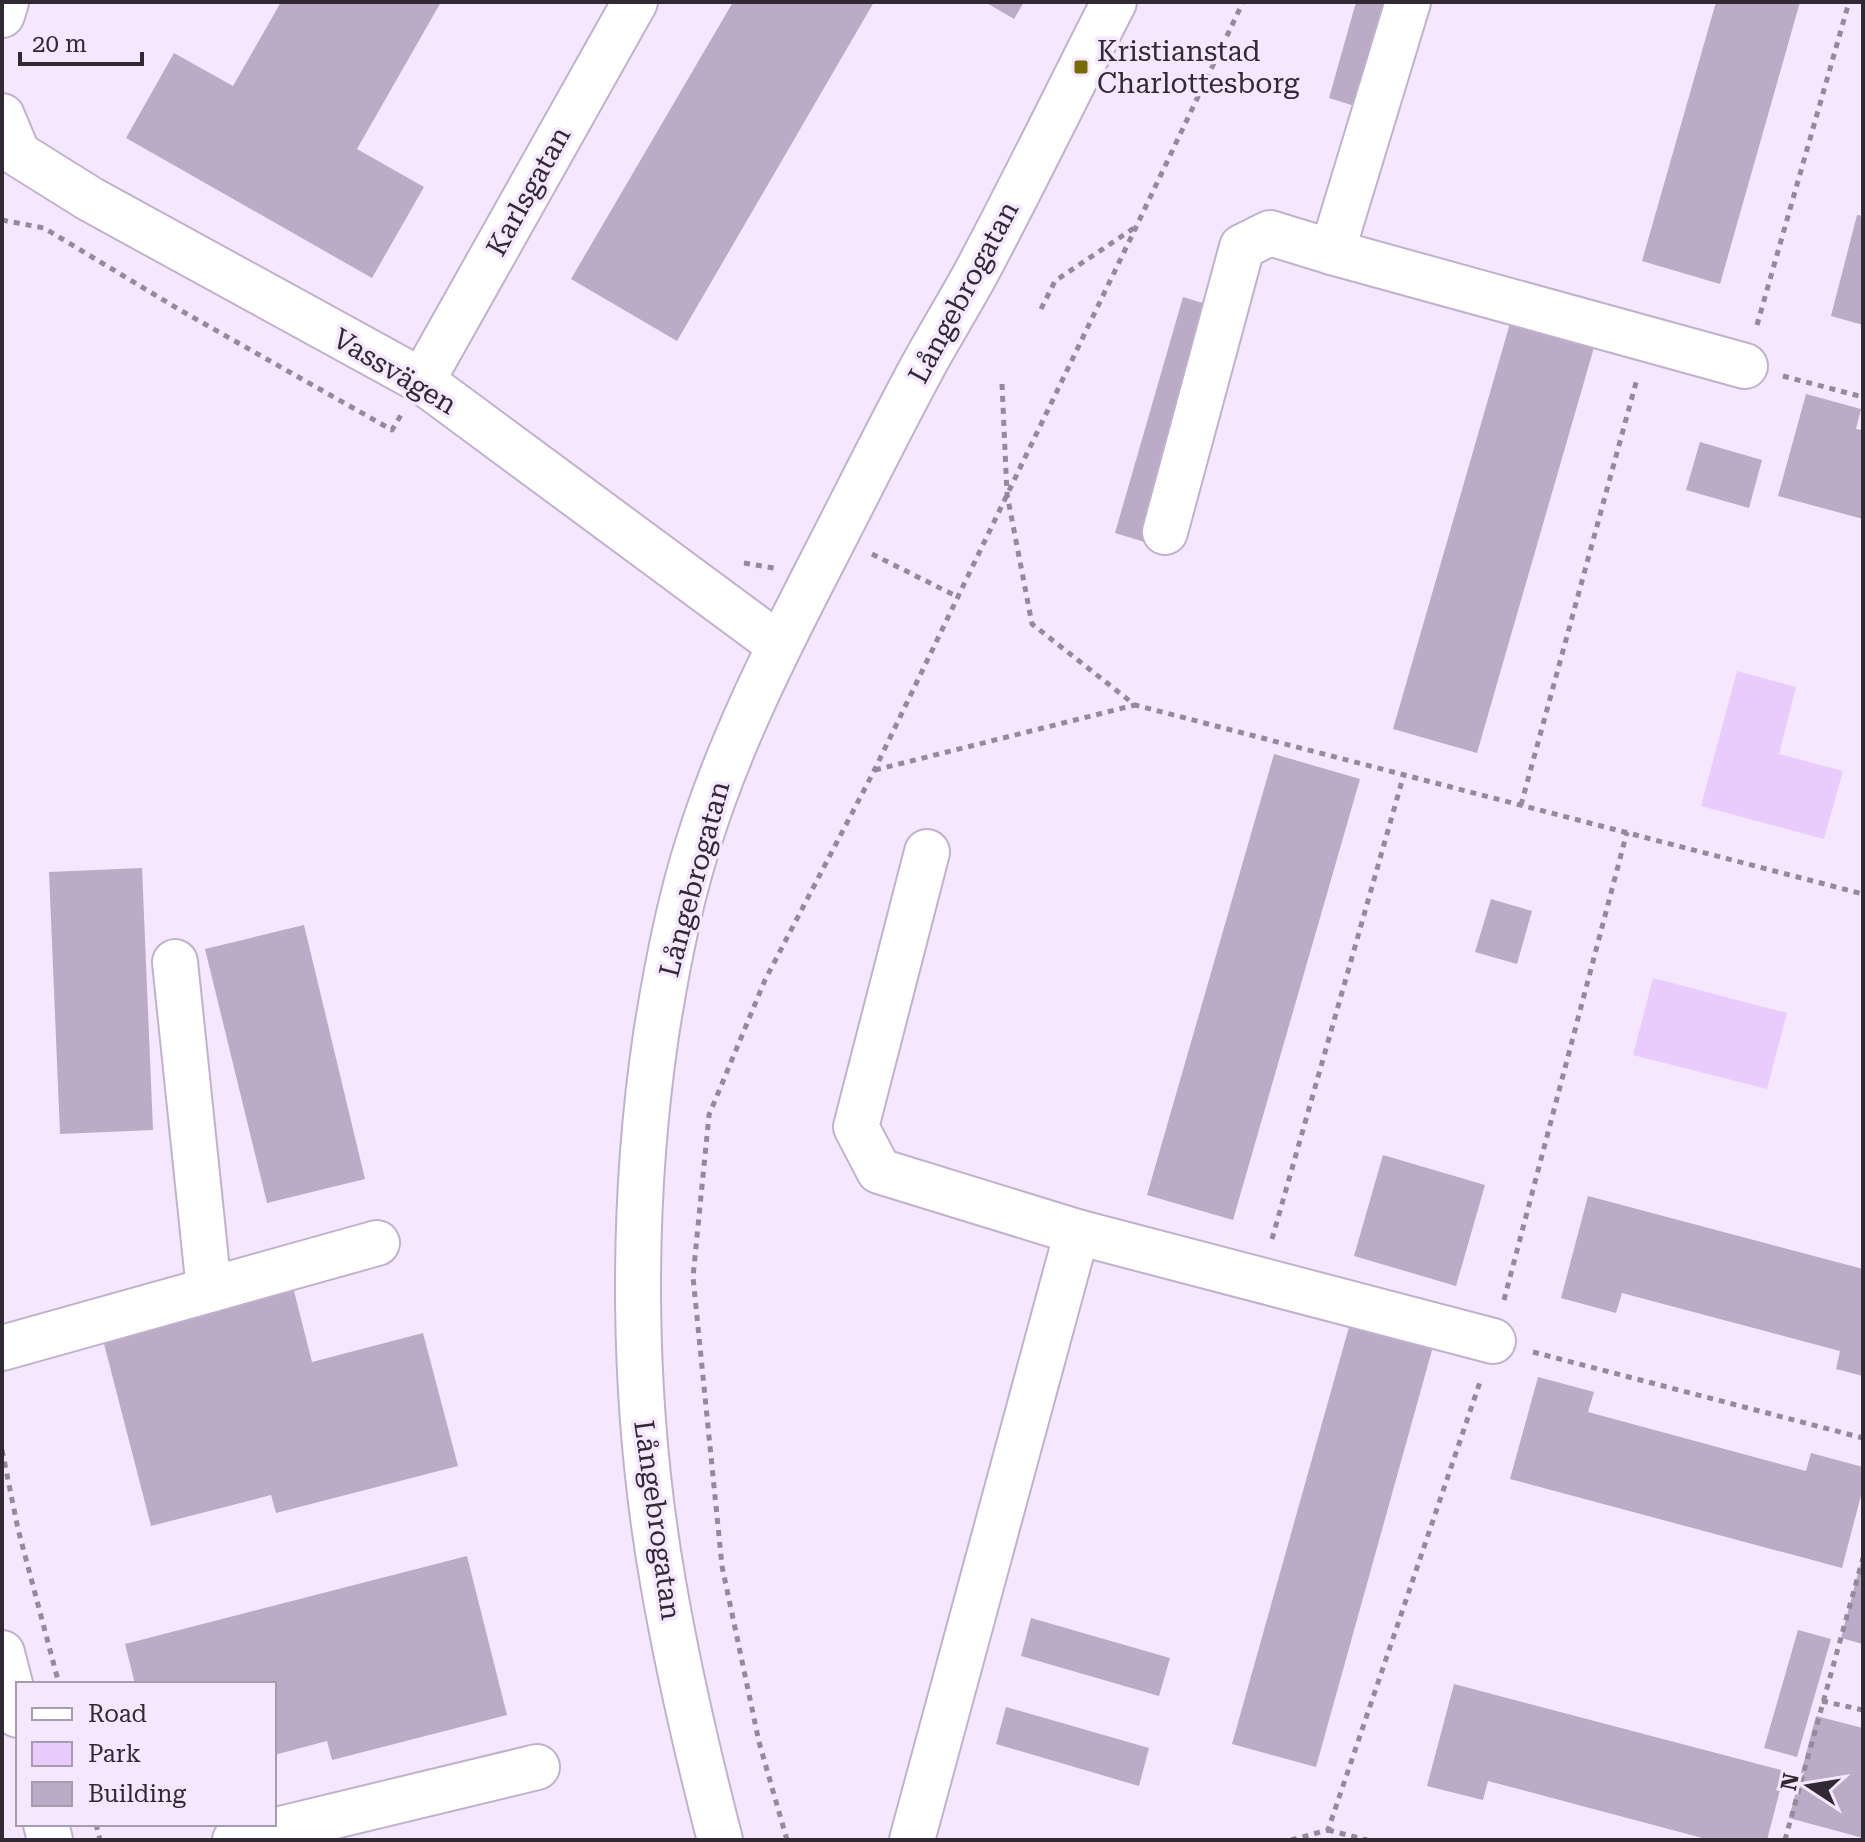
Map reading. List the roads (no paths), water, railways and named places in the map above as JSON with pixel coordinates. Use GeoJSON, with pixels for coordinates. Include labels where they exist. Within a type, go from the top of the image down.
{"type":"FeatureCollection","features":[{"type":"Feature","properties":{"kind":"main road"},"geometry":{"type":"LineString","coordinates":[[2,15],[6,2]]}},
{"type":"Feature","properties":{"kind":"main road","name":"Karlsgatan"},"geometry":{"type":"LineString","coordinates":[[422,381],[635,2]]}},
{"type":"Feature","properties":{"kind":"main road","name":"Långebrogatan"},"geometry":{"type":"LineString","coordinates":[[720,1840],[696,1745],[669,1611],[649,1484],[641,1372],[640,1186],[648,1087],[675,930],[697,846],[730,753],[779,645],[924,363],[975,275],[1114,2]]}},
{"type":"Feature","properties":{"kind":"main road"},"geometry":{"type":"LineString","coordinates":[[1332,252],[1408,2]]}},
{"type":"Feature","properties":{"kind":"main road","name":"Vassvägen"},"geometry":{"type":"LineString","coordinates":[[6,136],[90,199],[422,381],[779,645]]}},
{"type":"Feature","properties":{"kind":"main road"},"geometry":{"type":"LineString","coordinates":[[1165,532],[1242,247],[1270,233],[1745,366]]}},
{"type":"Feature","properties":{"kind":"main road"},"geometry":{"type":"LineString","coordinates":[[927,852],[856,1127],[879,1171],[1077,1232],[1493,1341]]}},
{"type":"Feature","properties":{"kind":"main road"},"geometry":{"type":"LineString","coordinates":[[175,962],[209,1290]]}},
{"type":"Feature","properties":{"kind":"main road"},"geometry":{"type":"LineString","coordinates":[[912,1840],[1077,1232]]}},
{"type":"Feature","properties":{"kind":"main road"},"geometry":{"type":"LineString","coordinates":[[2,1348],[377,1243]]}},
{"type":"Feature","properties":{"kind":"main road"},"geometry":{"type":"LineString","coordinates":[[2,1653],[16,1707]]}},
{"type":"Feature","properties":{"kind":"main road"},"geometry":{"type":"LineString","coordinates":[[235,1840],[537,1767]]}},
{"type":"Feature","properties":{"kind":"place","name":"Kristianstad Charlottesborg"},"geometry":{"type":"Point","coordinates":[1081,67]}}]}
